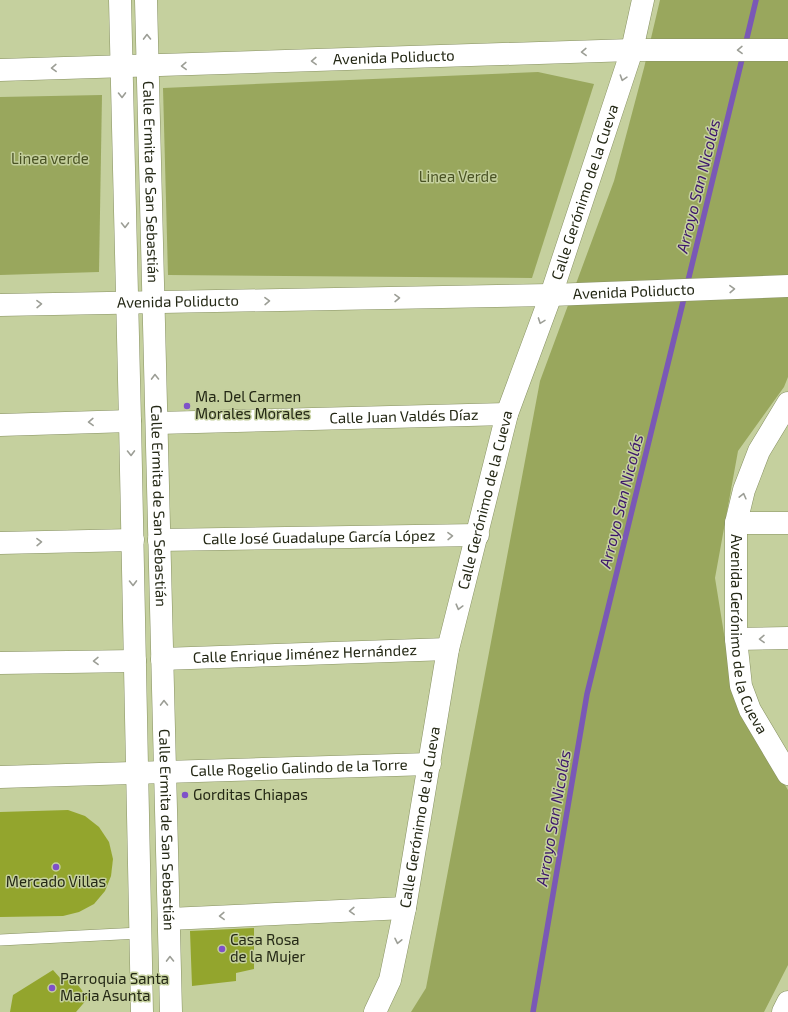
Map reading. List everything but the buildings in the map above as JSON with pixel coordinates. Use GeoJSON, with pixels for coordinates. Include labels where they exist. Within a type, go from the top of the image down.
{"type":"FeatureCollection","features":[{"type":"Feature","properties":{"kind":"street","name":"Calle Ermita de San Sebastián"},"geometry":{"type":"LineString","coordinates":[[120,0],[126,302],[133,540],[142,1012]]}},
{"type":"Feature","properties":{"kind":"street","name":"Calle Ermita de San Sebastián"},"geometry":{"type":"LineString","coordinates":[[146,0],[171,1012]]}},
{"type":"Feature","properties":{"kind":"street","name":"Calle Gerónimo de la Cueva"},"geometry":{"type":"LineString","coordinates":[[375,1012],[390,980],[405,908],[448,649],[478,535],[507,414],[551,295],[632,50],[643,0]]}},
{"type":"Feature","properties":{"kind":"street","name":"Avenida Poliducto"},"geometry":{"type":"LineString","coordinates":[[0,70],[121,66],[147,67],[632,50],[783,50]]}},
{"type":"Feature","properties":{"kind":"street","name":"Avenida Poliducto"},"geometry":{"type":"LineString","coordinates":[[0,305],[551,295],[788,286]]}},
{"type":"Feature","properties":{"kind":"street","name":"Avenida Gerónimo de la Cueva"},"geometry":{"type":"LineString","coordinates":[[785,764],[750,710],[741,686],[736,640],[736,523],[744,490],[759,451],[787,406]]}},
{"type":"Feature","properties":{"kind":"street","name":"Calle Juan Valdés Díaz"},"geometry":{"type":"LineString","coordinates":[[157,423],[507,414]]}},
{"type":"Feature","properties":{"kind":"street"},"geometry":{"type":"LineString","coordinates":[[0,425],[130,421]]}},
{"type":"Feature","properties":{"kind":"street"},"geometry":{"type":"LineString","coordinates":[[736,523],[788,523]]}},
{"type":"Feature","properties":{"kind":"street","name":"Calle José Guadalupe García López"},"geometry":{"type":"LineString","coordinates":[[159,540],[478,535]]}},
{"type":"Feature","properties":{"kind":"street"},"geometry":{"type":"LineString","coordinates":[[0,543],[133,540]]}},
{"type":"Feature","properties":{"kind":"street"},"geometry":{"type":"LineString","coordinates":[[736,640],[788,638]]}},
{"type":"Feature","properties":{"kind":"street","name":"Calle Enrique Jiménez Hernández"},"geometry":{"type":"LineString","coordinates":[[162,659],[448,649]]}},
{"type":"Feature","properties":{"kind":"street"},"geometry":{"type":"LineString","coordinates":[[0,663],[135,661]]}},
{"type":"Feature","properties":{"kind":"street","name":"Calle Rogelio Galindo de la Torre"},"geometry":{"type":"LineString","coordinates":[[0,778],[430,764]]}},
{"type":"Feature","properties":{"kind":"street"},"geometry":{"type":"LineString","coordinates":[[169,918],[405,908]]}},
{"type":"Feature","properties":{"kind":"street"},"geometry":{"type":"LineString","coordinates":[[782,1012],[788,1002]]}},
{"type":"Feature","properties":{"kind":"lane"},"geometry":{"type":"LineString","coordinates":[[0,940],[140,933]]}},
{"type":"Feature","properties":{"kind":"green space"},"geometry":{"type":"Polygon","coordinates":[[[660,0],[788,0],[788,377],[784,387],[738,451],[715,578],[735,702],[788,790],[788,965],[764,1012],[411,1012],[426,988],[540,381],[614,181],[644,68],[660,0]]]}},
{"type":"Feature","properties":{"kind":"green space","name":"Linea Verde"},"geometry":{"type":"Polygon","coordinates":[[[538,72],[594,84],[532,278],[168,275],[163,88],[538,72]]]}},
{"type":"Feature","properties":{"kind":"green space","name":"Linea verde"},"geometry":{"type":"Polygon","coordinates":[[[102,95],[99,272],[0,275],[0,97],[102,95]]]}},
{"type":"Feature","properties":{"kind":"waterway","name":"Arroyo San Nicolás"},"geometry":{"type":"LineString","coordinates":[[745,46],[756,0]]}},
{"type":"Feature","properties":{"kind":"waterway","name":"Arroyo San Nicolás"},"geometry":{"type":"LineString","coordinates":[[687,285],[743,55]]}},
{"type":"Feature","properties":{"kind":"waterway","name":"Arroyo San Nicolás"},"geometry":{"type":"LineString","coordinates":[[533,1012],[587,694],[685,294]]}},
{"type":"Feature","properties":{"kind":"place","name":"Ma. Del Carmen Morales Morales"},"geometry":{"type":"Point","coordinates":[187,406]}},
{"type":"Feature","properties":{"kind":"place","name":"Gorditas Chiapas"},"geometry":{"type":"Point","coordinates":[185,795]}},
{"type":"Feature","properties":{"kind":"place","name":"Mercado Villas"},"geometry":{"type":"Point","coordinates":[56,867]}},
{"type":"Feature","properties":{"kind":"place","name":"Casa Rosa de la Mujer"},"geometry":{"type":"Point","coordinates":[222,949]}},
{"type":"Feature","properties":{"kind":"place","name":"Parroquia Santa Maria Asunta"},"geometry":{"type":"Point","coordinates":[52,988]}}]}
